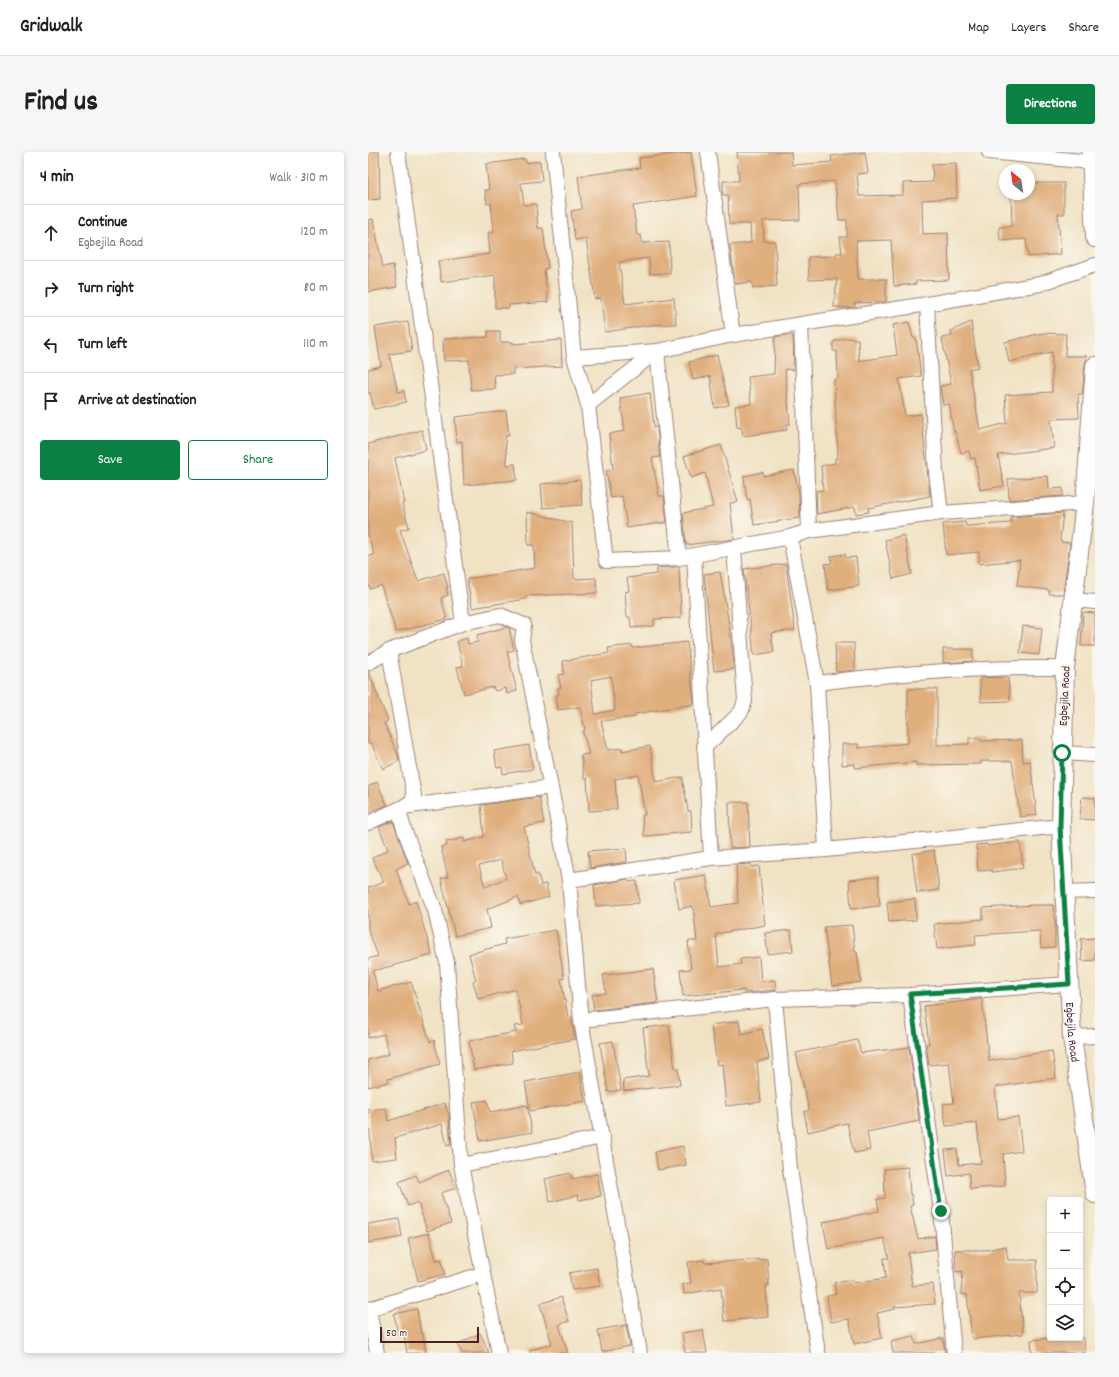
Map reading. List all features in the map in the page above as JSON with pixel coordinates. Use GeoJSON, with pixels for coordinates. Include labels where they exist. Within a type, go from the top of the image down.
{"type":"FeatureCollection","features":[{"type":"Feature","properties":{"kind":"street"},"geometry":{"type":"LineString","coordinates":[[398,152],[463,623]]}},
{"type":"Feature","properties":{"kind":"street"},"geometry":{"type":"LineString","coordinates":[[553,152],[574,357],[588,405],[606,562],[679,558],[809,532],[941,513],[1085,503]]}},
{"type":"Feature","properties":{"kind":"street"},"geometry":{"type":"LineString","coordinates":[[708,152],[733,335]]}},
{"type":"Feature","properties":{"kind":"street"},"geometry":{"type":"LineString","coordinates":[[989,152],[1091,157],[1095,238]]}},
{"type":"Feature","properties":{"kind":"street"},"geometry":{"type":"LineString","coordinates":[[574,357],[658,350],[733,335],[927,304],[1040,284],[1095,265]]}},
{"type":"Feature","properties":{"kind":"street"},"geometry":{"type":"LineString","coordinates":[[927,304],[936,472],[941,513]]}},
{"type":"Feature","properties":{"kind":"street"},"geometry":{"type":"LineString","coordinates":[[801,324],[809,532]]}},
{"type":"Feature","properties":{"kind":"street"},"geometry":{"type":"LineString","coordinates":[[588,405],[658,350]]}},
{"type":"Feature","properties":{"kind":"street"},"geometry":{"type":"LineString","coordinates":[[658,350],[679,558]]}},
{"type":"Feature","properties":{"kind":"street","name":"Egbejila Road"},"geometry":{"type":"LineString","coordinates":[[1094,1182],[1072,1037],[1065,892],[1060,826],[1065,668],[1085,503],[1091,467],[1095,366]]}},
{"type":"Feature","properties":{"kind":"street"},"geometry":{"type":"LineString","coordinates":[[790,537],[817,683],[826,850]]}},
{"type":"Feature","properties":{"kind":"street"},"geometry":{"type":"LineString","coordinates":[[704,748],[741,712],[745,701],[734,548]]}},
{"type":"Feature","properties":{"kind":"street"},"geometry":{"type":"LineString","coordinates":[[694,555],[711,858]]}},
{"type":"Feature","properties":{"kind":"street"},"geometry":{"type":"LineString","coordinates":[[1074,600],[1095,602]]}},
{"type":"Feature","properties":{"kind":"street"},"geometry":{"type":"LineString","coordinates":[[368,663],[389,651],[463,623],[500,615],[524,625],[522,640],[570,880],[581,1020],[603,1137],[640,1353]]}},
{"type":"Feature","properties":{"kind":"street"},"geometry":{"type":"LineString","coordinates":[[368,823],[403,807],[412,801],[414,796],[389,651]]}},
{"type":"Feature","properties":{"kind":"street"},"geometry":{"type":"LineString","coordinates":[[817,683],[903,673],[1004,667],[1065,668]]}},
{"type":"Feature","properties":{"kind":"street"},"geometry":{"type":"LineString","coordinates":[[1062,753],[1095,754]]}},
{"type":"Feature","properties":{"kind":"street"},"geometry":{"type":"LineString","coordinates":[[403,807],[551,787]]}},
{"type":"Feature","properties":{"kind":"street"},"geometry":{"type":"LineString","coordinates":[[403,807],[400,814],[435,910],[447,963],[461,1165],[499,1353]]}},
{"type":"Feature","properties":{"kind":"street"},"geometry":{"type":"LineString","coordinates":[[570,880],[711,858],[826,850],[1060,826]]}},
{"type":"Feature","properties":{"kind":"street"},"geometry":{"type":"LineString","coordinates":[[1065,892],[1095,891]]}},
{"type":"Feature","properties":{"kind":"street"},"geometry":{"type":"LineString","coordinates":[[581,1020],[775,999],[910,994],[1069,984]]}},
{"type":"Feature","properties":{"kind":"street"},"geometry":{"type":"LineString","coordinates":[[910,994],[941,1211],[954,1353]]}},
{"type":"Feature","properties":{"kind":"street"},"geometry":{"type":"LineString","coordinates":[[775,999],[790,1169],[818,1353]]}},
{"type":"Feature","properties":{"kind":"street"},"geometry":{"type":"LineString","coordinates":[[1072,1037],[1095,1036]]}},
{"type":"Feature","properties":{"kind":"street"},"geometry":{"type":"LineString","coordinates":[[461,1165],[603,1137]]}},
{"type":"Feature","properties":{"kind":"street"},"geometry":{"type":"LineString","coordinates":[[377,1353],[369,1305],[482,1274]]}},
{"type":"Feature","properties":{"kind":"building"},"geometry":{"type":"Polygon","coordinates":[[[368,152],[379,152],[380,199],[368,200],[368,152]]]}},
{"type":"Feature","properties":{"kind":"building"},"geometry":{"type":"Polygon","coordinates":[[[691,152],[697,196],[633,206],[637,235],[641,235],[642,243],[669,242],[670,273],[650,274],[649,258],[619,262],[625,304],[674,298],[676,324],[651,325],[605,332],[601,298],[595,299],[586,238],[575,240],[571,211],[582,209],[578,176],[640,168],[639,158],[691,152]]]}},
{"type":"Feature","properties":{"kind":"building"},"geometry":{"type":"Polygon","coordinates":[[[737,152],[791,152],[792,165],[832,162],[831,156],[865,152],[868,173],[857,174],[859,196],[903,195],[903,183],[933,182],[932,164],[956,163],[957,198],[922,200],[923,234],[948,233],[949,280],[916,281],[916,284],[894,286],[891,240],[856,241],[858,279],[886,279],[886,302],[855,303],[854,307],[847,308],[834,307],[837,279],[809,280],[808,257],[836,256],[836,253],[842,253],[840,237],[847,237],[847,220],[839,220],[835,181],[799,184],[800,220],[763,221],[764,241],[775,241],[777,286],[753,288],[752,282],[735,284],[730,245],[751,243],[750,224],[729,224],[728,195],[723,195],[723,181],[739,181],[737,152]]]}},
{"type":"Feature","properties":{"kind":"building"},"geometry":{"type":"Polygon","coordinates":[[[525,159],[526,163],[540,161],[542,181],[521,183],[524,205],[536,204],[538,228],[543,228],[548,268],[544,269],[548,302],[509,305],[509,308],[495,308],[495,275],[441,282],[438,261],[490,254],[488,233],[494,232],[491,203],[487,204],[485,190],[489,190],[486,164],[525,159]]]}},
{"type":"Feature","properties":{"kind":"building"},"geometry":{"type":"Polygon","coordinates":[[[1035,183],[1064,183],[1064,214],[1058,214],[1061,254],[1028,257],[1026,239],[1000,241],[999,227],[1012,226],[1011,200],[1035,200],[1035,183]]]}},
{"type":"Feature","properties":{"kind":"building"},"geometry":{"type":"Polygon","coordinates":[[[373,219],[383,267],[393,265],[397,287],[368,292],[368,220],[373,219]]]}},
{"type":"Feature","properties":{"kind":"building"},"geometry":{"type":"Polygon","coordinates":[[[408,322],[412,351],[389,354],[398,392],[404,391],[406,402],[374,409],[370,393],[368,393],[368,369],[381,366],[375,327],[408,322]]]}},
{"type":"Feature","properties":{"kind":"building"},"geometry":{"type":"Polygon","coordinates":[[[909,322],[913,338],[916,338],[921,376],[899,379],[905,416],[921,414],[930,496],[868,508],[869,512],[856,514],[855,507],[817,514],[816,491],[823,490],[821,466],[835,463],[835,458],[838,458],[834,380],[838,378],[837,351],[833,351],[833,342],[845,338],[858,339],[859,361],[897,355],[893,325],[909,322]]]}},
{"type":"Feature","properties":{"kind":"building"},"geometry":{"type":"Polygon","coordinates":[[[971,322],[978,367],[969,369],[980,430],[1007,423],[1005,395],[1052,392],[1052,352],[1009,362],[1005,342],[1043,333],[1066,334],[1065,356],[1087,356],[1082,394],[1078,394],[1079,418],[1051,419],[1054,448],[998,455],[1004,486],[980,490],[975,458],[971,459],[969,451],[961,453],[955,431],[954,432],[949,404],[943,405],[940,386],[951,384],[942,338],[952,336],[951,331],[971,322]]]}},
{"type":"Feature","properties":{"kind":"building"},"geometry":{"type":"Polygon","coordinates":[[[488,331],[500,331],[500,342],[513,342],[513,344],[561,340],[562,366],[513,369],[513,374],[494,375],[495,389],[471,390],[469,360],[444,361],[443,339],[488,337],[488,331]]]}},
{"type":"Feature","properties":{"kind":"building"},"geometry":{"type":"Polygon","coordinates":[[[785,335],[793,336],[794,370],[785,369],[790,424],[786,424],[787,430],[743,436],[742,428],[737,427],[735,406],[751,404],[748,377],[774,374],[775,337],[785,335]]]}},
{"type":"Feature","properties":{"kind":"building"},"geometry":{"type":"Polygon","coordinates":[[[717,355],[729,405],[715,408],[710,376],[693,380],[689,362],[717,355]]]}},
{"type":"Feature","properties":{"kind":"building"},"geometry":{"type":"Polygon","coordinates":[[[650,393],[654,427],[657,427],[660,457],[652,458],[659,496],[664,496],[667,522],[627,528],[622,496],[611,498],[606,471],[613,469],[609,434],[625,431],[620,398],[650,393]]]}},
{"type":"Feature","properties":{"kind":"building"},"geometry":{"type":"Polygon","coordinates":[[[506,411],[509,436],[505,436],[507,465],[515,464],[517,480],[464,485],[462,441],[457,442],[455,417],[506,411]]]}},
{"type":"Feature","properties":{"kind":"building"},"geometry":{"type":"Polygon","coordinates":[[[422,430],[426,450],[395,458],[404,503],[402,503],[409,528],[400,530],[418,581],[444,573],[448,588],[446,588],[448,595],[441,598],[447,619],[396,632],[381,585],[370,589],[368,582],[368,556],[374,555],[368,534],[368,444],[422,430]]]}},
{"type":"Feature","properties":{"kind":"building"},"geometry":{"type":"Polygon","coordinates":[[[721,445],[738,502],[730,503],[734,539],[686,545],[683,513],[713,507],[705,473],[691,478],[684,456],[721,445]]]}},
{"type":"Feature","properties":{"kind":"building"},"geometry":{"type":"Polygon","coordinates":[[[794,470],[799,493],[800,518],[754,525],[750,499],[747,500],[744,476],[763,472],[763,476],[794,470]]]}},
{"type":"Feature","properties":{"kind":"building"},"geometry":{"type":"Polygon","coordinates":[[[1048,476],[1049,489],[1063,488],[1063,496],[1009,500],[1008,479],[1048,476]]]}},
{"type":"Feature","properties":{"kind":"building"},"geometry":{"type":"Polygon","coordinates":[[[580,480],[582,505],[543,508],[541,484],[580,480]]]}},
{"type":"Feature","properties":{"kind":"building"},"geometry":{"type":"Polygon","coordinates":[[[527,512],[572,523],[574,579],[596,578],[597,593],[526,596],[526,599],[472,608],[467,579],[535,568],[534,545],[528,545],[527,512]]]}},
{"type":"Feature","properties":{"kind":"building"},"geometry":{"type":"Polygon","coordinates":[[[1063,513],[1060,539],[1061,542],[1070,543],[1063,594],[1049,594],[1049,590],[1017,586],[1020,560],[979,564],[979,552],[946,555],[943,524],[965,522],[966,526],[1011,523],[1011,517],[1063,513]]]}},
{"type":"Feature","properties":{"kind":"building"},"geometry":{"type":"Polygon","coordinates":[[[904,535],[912,574],[893,579],[885,540],[904,535]]]}},
{"type":"Feature","properties":{"kind":"building"},"geometry":{"type":"Polygon","coordinates":[[[845,554],[846,558],[856,557],[859,586],[828,590],[825,564],[832,563],[831,556],[845,554]]]}},
{"type":"Feature","properties":{"kind":"building"},"geometry":{"type":"Polygon","coordinates":[[[786,564],[795,630],[771,633],[774,652],[754,655],[744,569],[786,564]]]}},
{"type":"Feature","properties":{"kind":"building"},"geometry":{"type":"Polygon","coordinates":[[[679,567],[681,618],[654,619],[654,626],[631,628],[630,617],[627,617],[625,592],[629,591],[627,578],[657,574],[657,568],[679,567]]]}},
{"type":"Feature","properties":{"kind":"building"},"geometry":{"type":"Polygon","coordinates":[[[720,572],[731,637],[734,669],[714,671],[704,574],[720,572]]]}},
{"type":"Feature","properties":{"kind":"building"},"geometry":{"type":"Polygon","coordinates":[[[1083,612],[1095,613],[1095,646],[1081,646],[1083,612]]]}},
{"type":"Feature","properties":{"kind":"building"},"geometry":{"type":"Polygon","coordinates":[[[1023,626],[1042,628],[1039,655],[1020,653],[1023,626]]]}},
{"type":"Feature","properties":{"kind":"building"},"geometry":{"type":"Polygon","coordinates":[[[507,627],[509,628],[514,650],[507,652],[517,691],[507,694],[506,688],[495,691],[493,687],[464,694],[457,667],[463,666],[457,641],[467,638],[468,644],[478,642],[477,635],[507,627]]]}},
{"type":"Feature","properties":{"kind":"building"},"geometry":{"type":"Polygon","coordinates":[[[687,642],[694,704],[635,714],[635,717],[601,721],[608,750],[622,748],[622,751],[650,746],[656,782],[682,777],[688,811],[691,811],[692,832],[644,836],[642,815],[645,815],[638,775],[615,779],[617,809],[589,811],[587,778],[584,779],[581,755],[589,754],[583,732],[585,730],[580,707],[558,710],[556,695],[559,695],[558,688],[561,688],[558,675],[564,674],[563,661],[609,653],[608,648],[632,645],[633,648],[687,642]],[[611,676],[591,680],[595,714],[615,710],[611,676]]]}},
{"type":"Feature","properties":{"kind":"building"},"geometry":{"type":"Polygon","coordinates":[[[835,643],[854,643],[855,670],[836,672],[835,643]]]}},
{"type":"Feature","properties":{"kind":"building"},"geometry":{"type":"Polygon","coordinates":[[[943,649],[973,649],[973,661],[943,663],[943,649]]]}},
{"type":"Feature","properties":{"kind":"building"},"geometry":{"type":"Polygon","coordinates":[[[368,671],[388,721],[384,723],[398,755],[399,761],[383,769],[371,743],[368,744],[368,671]]]}},
{"type":"Feature","properties":{"kind":"building"},"geometry":{"type":"Polygon","coordinates":[[[1008,677],[1010,701],[981,702],[980,678],[1008,677]]]}},
{"type":"Feature","properties":{"kind":"building"},"geometry":{"type":"Polygon","coordinates":[[[908,689],[937,689],[937,745],[969,744],[969,738],[981,738],[981,741],[1022,740],[1023,762],[1030,761],[1037,815],[1020,817],[1012,761],[981,761],[981,764],[916,765],[916,762],[855,768],[855,764],[842,765],[842,744],[858,744],[858,748],[908,743],[908,689]]]}},
{"type":"Feature","properties":{"kind":"building"},"geometry":{"type":"Polygon","coordinates":[[[529,745],[533,769],[503,774],[502,767],[497,768],[494,751],[529,745]]]}},
{"type":"Feature","properties":{"kind":"building"},"geometry":{"type":"Polygon","coordinates":[[[377,782],[387,805],[368,812],[368,787],[377,782]]]}},
{"type":"Feature","properties":{"kind":"building"},"geometry":{"type":"Polygon","coordinates":[[[539,797],[544,823],[524,827],[535,875],[538,874],[541,885],[546,884],[549,897],[520,905],[518,897],[487,909],[491,928],[455,936],[441,879],[448,877],[441,847],[447,846],[446,842],[464,838],[464,842],[484,837],[481,805],[539,797]],[[501,860],[479,866],[485,887],[506,878],[501,860]]]}},
{"type":"Feature","properties":{"kind":"building"},"geometry":{"type":"Polygon","coordinates":[[[1082,797],[1095,798],[1095,820],[1080,819],[1082,797]]]}},
{"type":"Feature","properties":{"kind":"building"},"geometry":{"type":"Polygon","coordinates":[[[729,802],[748,802],[750,847],[730,848],[729,802]]]}},
{"type":"Feature","properties":{"kind":"building"},"geometry":{"type":"Polygon","coordinates":[[[393,821],[408,863],[396,869],[409,904],[416,901],[432,955],[373,971],[378,991],[411,982],[430,1042],[434,1040],[440,1064],[388,1079],[389,1082],[368,1087],[368,1060],[389,1054],[384,1034],[368,1038],[368,959],[378,956],[368,929],[368,888],[384,882],[372,858],[388,850],[379,827],[393,821]]]}},
{"type":"Feature","properties":{"kind":"building"},"geometry":{"type":"Polygon","coordinates":[[[1020,842],[1023,868],[992,872],[991,870],[978,871],[976,845],[987,844],[987,846],[1020,842]]]}},
{"type":"Feature","properties":{"kind":"building"},"geometry":{"type":"Polygon","coordinates":[[[626,848],[627,862],[590,868],[588,851],[626,848]]]}},
{"type":"Feature","properties":{"kind":"building"},"geometry":{"type":"Polygon","coordinates":[[[934,850],[939,890],[917,893],[912,854],[934,850]]]}},
{"type":"Feature","properties":{"kind":"building"},"geometry":{"type":"Polygon","coordinates":[[[751,864],[751,867],[759,866],[765,925],[716,934],[719,967],[741,964],[740,959],[759,957],[761,981],[775,980],[776,990],[744,993],[744,990],[683,996],[680,970],[691,969],[688,941],[697,941],[693,906],[679,909],[674,880],[706,875],[711,907],[738,903],[736,865],[751,864]]]}},
{"type":"Feature","properties":{"kind":"building"},"geometry":{"type":"Polygon","coordinates":[[[878,877],[880,906],[851,909],[849,880],[878,877]]]}},
{"type":"Feature","properties":{"kind":"building"},"geometry":{"type":"Polygon","coordinates":[[[628,879],[629,882],[637,881],[639,903],[596,906],[594,885],[628,879]]]}},
{"type":"Feature","properties":{"kind":"building"},"geometry":{"type":"Polygon","coordinates":[[[915,899],[916,920],[889,922],[887,902],[915,899]]]}},
{"type":"Feature","properties":{"kind":"building"},"geometry":{"type":"Polygon","coordinates":[[[1053,905],[1055,919],[1055,947],[1041,948],[1040,931],[975,935],[976,945],[937,949],[934,924],[983,919],[983,908],[1053,905]]]}},
{"type":"Feature","properties":{"kind":"building"},"geometry":{"type":"Polygon","coordinates":[[[852,925],[855,952],[857,952],[861,982],[832,986],[824,927],[852,925]]]}},
{"type":"Feature","properties":{"kind":"building"},"geometry":{"type":"Polygon","coordinates":[[[556,930],[564,978],[561,979],[568,1017],[571,1016],[575,1039],[511,1051],[513,1063],[474,1070],[469,1041],[516,1032],[514,1026],[523,1025],[516,989],[478,999],[473,981],[476,980],[469,954],[505,944],[504,939],[556,930]]]}},
{"type":"Feature","properties":{"kind":"building"},"geometry":{"type":"Polygon","coordinates":[[[791,930],[793,951],[768,954],[765,933],[791,930]]]}},
{"type":"Feature","properties":{"kind":"building"},"geometry":{"type":"Polygon","coordinates":[[[1095,938],[1095,960],[1082,961],[1081,939],[1095,938]]]}},
{"type":"Feature","properties":{"kind":"building"},"geometry":{"type":"Polygon","coordinates":[[[653,969],[658,1003],[594,1010],[592,995],[606,993],[603,975],[653,969]]]}},
{"type":"Feature","properties":{"kind":"building"},"geometry":{"type":"Polygon","coordinates":[[[982,999],[989,1061],[1052,1051],[1056,1078],[995,1087],[998,1119],[1018,1117],[1022,1151],[1003,1154],[1005,1186],[970,1189],[969,1173],[948,1176],[945,1150],[957,1149],[959,1165],[981,1163],[977,1123],[946,1126],[943,1104],[954,1103],[949,1063],[929,1065],[926,1044],[929,1044],[924,1006],[982,999]]]}},
{"type":"Feature","properties":{"kind":"building"},"geometry":{"type":"Polygon","coordinates":[[[739,1021],[741,1034],[762,1029],[769,1059],[757,1062],[761,1102],[726,1106],[722,1064],[717,1065],[711,1025],[739,1021]]]}},
{"type":"Feature","properties":{"kind":"building"},"geometry":{"type":"Polygon","coordinates":[[[669,1025],[675,1069],[678,1069],[680,1085],[624,1091],[623,1080],[649,1076],[643,1028],[669,1025]]]}},
{"type":"Feature","properties":{"kind":"building"},"geometry":{"type":"Polygon","coordinates":[[[857,1040],[861,1053],[909,1047],[919,1121],[867,1132],[870,1150],[854,1153],[847,1123],[808,1132],[804,1112],[809,1110],[796,1053],[857,1040]]]}},
{"type":"Feature","properties":{"kind":"building"},"geometry":{"type":"Polygon","coordinates":[[[613,1041],[621,1090],[608,1092],[600,1043],[613,1041]]]}},
{"type":"Feature","properties":{"kind":"building"},"geometry":{"type":"Polygon","coordinates":[[[580,1072],[585,1101],[530,1111],[525,1082],[580,1072]]]}},
{"type":"Feature","properties":{"kind":"building"},"geometry":{"type":"Polygon","coordinates":[[[487,1100],[490,1112],[527,1105],[532,1132],[480,1141],[473,1102],[487,1100]]]}},
{"type":"Feature","properties":{"kind":"building"},"geometry":{"type":"Polygon","coordinates":[[[445,1103],[449,1116],[451,1145],[447,1146],[442,1124],[395,1138],[397,1158],[372,1161],[368,1110],[386,1108],[388,1121],[445,1103]]]}},
{"type":"Feature","properties":{"kind":"building"},"geometry":{"type":"Polygon","coordinates":[[[683,1146],[686,1165],[658,1170],[655,1152],[683,1146]]]}},
{"type":"Feature","properties":{"kind":"building"},"geometry":{"type":"Polygon","coordinates":[[[908,1167],[910,1195],[911,1194],[913,1205],[910,1206],[918,1239],[935,1236],[936,1249],[908,1253],[912,1286],[933,1284],[935,1304],[894,1307],[895,1309],[877,1313],[882,1338],[854,1344],[849,1319],[831,1322],[827,1296],[836,1294],[834,1283],[853,1280],[854,1283],[886,1278],[884,1258],[889,1258],[884,1238],[828,1249],[823,1222],[879,1211],[877,1199],[885,1198],[884,1169],[908,1167]]]}},
{"type":"Feature","properties":{"kind":"building"},"geometry":{"type":"Polygon","coordinates":[[[449,1170],[456,1188],[441,1193],[451,1223],[427,1231],[418,1202],[408,1206],[399,1182],[416,1175],[419,1182],[449,1170]]]}},
{"type":"Feature","properties":{"kind":"building"},"geometry":{"type":"Polygon","coordinates":[[[570,1173],[572,1179],[597,1174],[601,1196],[579,1200],[578,1195],[550,1202],[545,1179],[570,1173]]]}},
{"type":"Feature","properties":{"kind":"building"},"geometry":{"type":"Polygon","coordinates":[[[399,1219],[402,1237],[368,1243],[368,1224],[399,1219]]]}},
{"type":"Feature","properties":{"kind":"building"},"geometry":{"type":"Polygon","coordinates":[[[429,1233],[436,1260],[441,1259],[445,1274],[418,1281],[408,1238],[429,1233]]]}},
{"type":"Feature","properties":{"kind":"building"},"geometry":{"type":"Polygon","coordinates":[[[1006,1246],[1008,1260],[1037,1260],[1037,1293],[1019,1293],[1023,1334],[972,1339],[967,1295],[961,1294],[963,1271],[956,1272],[955,1250],[986,1250],[1006,1246]]]}},
{"type":"Feature","properties":{"kind":"building"},"geometry":{"type":"Polygon","coordinates":[[[767,1259],[769,1285],[766,1285],[768,1317],[724,1321],[721,1288],[684,1294],[683,1284],[691,1283],[688,1262],[704,1260],[704,1263],[767,1259]]]}},
{"type":"Feature","properties":{"kind":"building"},"geometry":{"type":"Polygon","coordinates":[[[597,1268],[600,1286],[572,1290],[569,1273],[597,1268]]]}},
{"type":"Feature","properties":{"kind":"building"},"geometry":{"type":"Polygon","coordinates":[[[561,1297],[569,1321],[559,1325],[568,1353],[530,1353],[530,1350],[552,1344],[540,1304],[561,1297]]]}},
{"type":"Feature","properties":{"kind":"building"},"geometry":{"type":"Polygon","coordinates":[[[417,1309],[426,1353],[407,1353],[404,1334],[398,1335],[394,1314],[417,1309]]]}},
{"type":"Feature","properties":{"kind":"building"},"geometry":{"type":"Polygon","coordinates":[[[626,1325],[630,1346],[602,1352],[598,1330],[626,1325]]]}},
{"type":"Feature","properties":{"kind":"building"},"geometry":{"type":"Polygon","coordinates":[[[703,1330],[707,1353],[685,1353],[682,1333],[703,1330]]]}},
{"type":"Feature","properties":{"kind":"building"},"geometry":{"type":"Polygon","coordinates":[[[480,1333],[489,1353],[462,1353],[458,1344],[480,1333]]]}},
{"type":"Feature","properties":{"kind":"building"},"geometry":{"type":"Polygon","coordinates":[[[914,1336],[916,1344],[943,1338],[945,1353],[893,1353],[891,1341],[914,1336]]]}},
{"type":"Feature","properties":{"kind":"building"},"geometry":{"type":"Polygon","coordinates":[[[1047,1338],[1047,1341],[1083,1341],[1084,1338],[1085,1353],[1032,1353],[1031,1340],[1047,1338]]]}},
{"type":"Feature","properties":{"kind":"route"},"geometry":{"type":"LineString","coordinates":[[941,1211],[910,994],[1069,984],[1065,892],[1060,826],[1062,753]]}}]}
